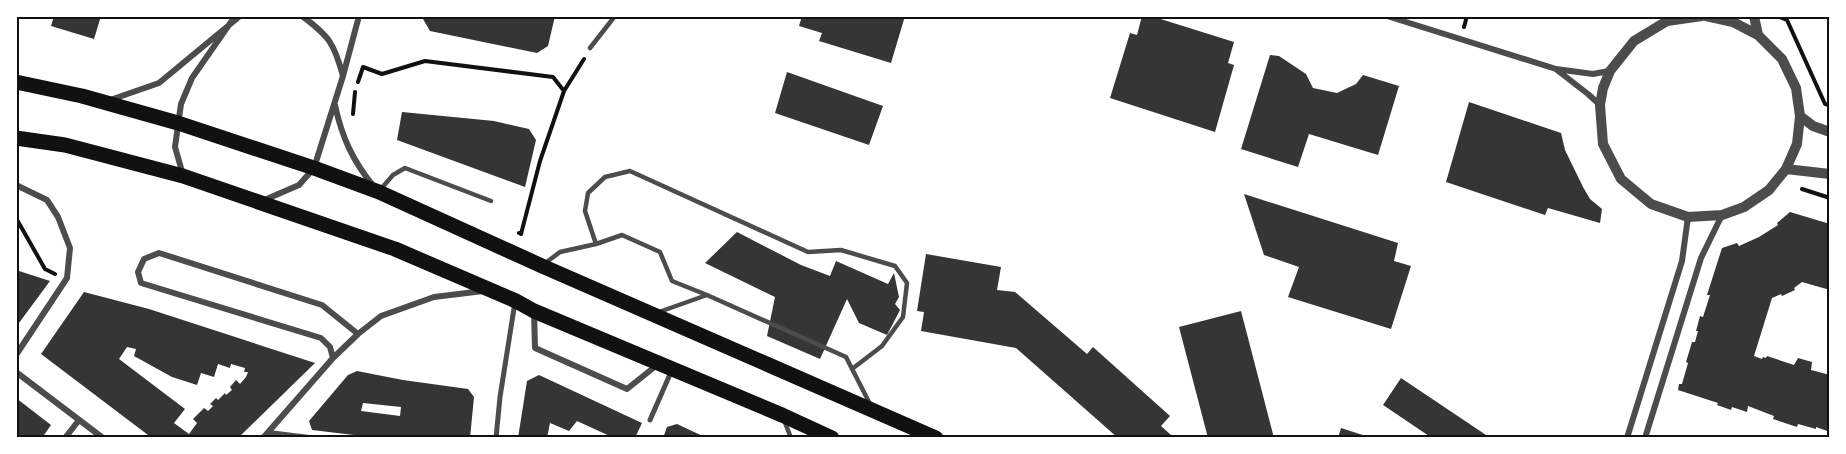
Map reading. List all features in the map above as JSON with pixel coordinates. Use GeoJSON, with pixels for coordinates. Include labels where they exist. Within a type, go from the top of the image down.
{"type":"FeatureCollection","features":[{"type":"Feature","properties":{"kind":"main road"},"geometry":{"type":"LineString","coordinates":[[16,82],[82,96],[178,123],[379,192],[542,267],[936,438]]}},
{"type":"Feature","properties":{"kind":"main road"},"geometry":{"type":"LineString","coordinates":[[16,138],[65,145],[183,176],[395,249],[832,438]]}},
{"type":"Feature","properties":{"kind":"street"},"geometry":{"type":"LineString","coordinates":[[104,102],[159,84],[240,16]]}},
{"type":"Feature","properties":{"kind":"street"},"geometry":{"type":"LineString","coordinates":[[302,16],[324,33],[337,54],[343,76]]}},
{"type":"Feature","properties":{"kind":"street"},"geometry":{"type":"LineString","coordinates":[[259,202],[299,184],[314,168],[359,16]]}},
{"type":"Feature","properties":{"kind":"street"},"geometry":{"type":"LineString","coordinates":[[1387,16],[1556,69],[1593,74],[1610,71]]}},
{"type":"Feature","properties":{"kind":"street"},"geometry":{"type":"LineString","coordinates":[[1704,16],[1732,22],[1758,35],[1782,59],[1796,88],[1800,116],[1797,144],[1786,169],[1769,190],[1744,207],[1722,215],[1688,216],[1651,204],[1621,179],[1603,144],[1600,105],[1603,88],[1610,71],[1634,41],[1667,21],[1704,16]]}},
{"type":"Feature","properties":{"kind":"street"},"geometry":{"type":"LineString","coordinates":[[1754,16],[1758,35]]}},
{"type":"Feature","properties":{"kind":"street"},"geometry":{"type":"LineString","coordinates":[[183,176],[175,147],[181,104],[192,78],[231,22]]}},
{"type":"Feature","properties":{"kind":"street"},"geometry":{"type":"LineString","coordinates":[[1556,69],[1600,105]]}},
{"type":"Feature","properties":{"kind":"street"},"geometry":{"type":"LineString","coordinates":[[335,103],[339,125],[347,146],[359,169],[379,192]]}},
{"type":"Feature","properties":{"kind":"street"},"geometry":{"type":"LineString","coordinates":[[1800,116],[1813,126],[1830,130]]}},
{"type":"Feature","properties":{"kind":"street"},"geometry":{"type":"LineString","coordinates":[[1786,169],[1830,174]]}},
{"type":"Feature","properties":{"kind":"street"},"geometry":{"type":"LineString","coordinates":[[16,185],[46,200],[58,218],[70,248],[67,278],[16,355]]}},
{"type":"Feature","properties":{"kind":"street"},"geometry":{"type":"LineString","coordinates":[[1645,438],[1701,258],[1722,215]]}},
{"type":"Feature","properties":{"kind":"street"},"geometry":{"type":"LineString","coordinates":[[1627,438],[1682,261],[1688,216]]}},
{"type":"Feature","properties":{"kind":"street"},"geometry":{"type":"LineString","coordinates":[[333,358],[330,347],[321,338],[141,283],[138,272],[144,259],[159,252],[322,305],[358,334]]}},
{"type":"Feature","properties":{"kind":"street"},"geometry":{"type":"LineString","coordinates":[[266,435],[333,358],[381,316],[434,297],[489,290]]}},
{"type":"Feature","properties":{"kind":"street"},"geometry":{"type":"LineString","coordinates":[[496,438],[500,397],[516,301]]}},
{"type":"Feature","properties":{"kind":"street"},"geometry":{"type":"LineString","coordinates":[[534,311],[535,348],[627,389],[665,366]]}},
{"type":"Feature","properties":{"kind":"street"},"geometry":{"type":"LineString","coordinates":[[650,420],[665,366]]}},
{"type":"Feature","properties":{"kind":"street"},"geometry":{"type":"LineString","coordinates":[[16,372],[103,438]]}},
{"type":"Feature","properties":{"kind":"street"},"geometry":{"type":"LineString","coordinates":[[65,438],[79,420]]}},
{"type":"Feature","properties":{"kind":"street"},"geometry":{"type":"LineString","coordinates":[[266,435],[309,438]]}},
{"type":"Feature","properties":{"kind":"lane"},"geometry":{"type":"LineString","coordinates":[[590,48],[615,16]]}},
{"type":"Feature","properties":{"kind":"lane"},"geometry":{"type":"LineString","coordinates":[[379,192],[393,175],[405,168],[491,201]]}},
{"type":"Feature","properties":{"kind":"lane"},"geometry":{"type":"LineString","coordinates":[[596,244],[585,211],[588,193],[605,177],[630,171],[808,252],[841,250],[895,266],[907,283],[903,317],[882,346],[852,369]]}},
{"type":"Feature","properties":{"kind":"lane"},"geometry":{"type":"LineString","coordinates":[[542,267],[560,252],[596,244],[621,235],[660,252],[672,281],[846,357],[873,409]]}},
{"type":"Feature","properties":{"kind":"lane"},"geometry":{"type":"LineString","coordinates":[[653,314],[707,295]]}},
{"type":"Feature","properties":{"kind":"lane"},"geometry":{"type":"LineString","coordinates":[[782,415],[791,438]]}},
{"type":"Feature","properties":{"kind":"path"},"geometry":{"type":"LineString","coordinates":[[1777,16],[1787,20],[1825,104],[1830,105]]}},
{"type":"Feature","properties":{"kind":"path"},"geometry":{"type":"LineString","coordinates":[[510,230],[521,234],[540,161],[564,91],[590,48]]}},
{"type":"Feature","properties":{"kind":"path"},"geometry":{"type":"LineString","coordinates":[[352,117],[354,95],[363,67],[382,75],[424,61],[553,76],[564,91]]}},
{"type":"Feature","properties":{"kind":"path"},"geometry":{"type":"LineString","coordinates":[[1795,186],[1830,198]]}},
{"type":"Feature","properties":{"kind":"path"},"geometry":{"type":"LineString","coordinates":[[16,218],[45,270],[67,278]]}},
{"type":"Feature","properties":{"kind":"building"},"geometry":{"type":"Polygon","coordinates":[[[54,16],[101,16],[94,39],[51,26],[54,16]]]}},
{"type":"Feature","properties":{"kind":"building"},"geometry":{"type":"Polygon","coordinates":[[[423,16],[555,16],[548,46],[537,53],[430,31],[423,16]]]}},
{"type":"Feature","properties":{"kind":"building"},"geometry":{"type":"Polygon","coordinates":[[[802,16],[905,16],[891,63],[819,41],[822,33],[799,26],[802,16]]]}},
{"type":"Feature","properties":{"kind":"building"},"geometry":{"type":"Polygon","coordinates":[[[1142,16],[1151,16],[1234,42],[1228,63],[1234,65],[1215,132],[1110,98],[1130,33],[1137,35],[1142,16]]]}},
{"type":"Feature","properties":{"kind":"building"},"geometry":{"type":"Polygon","coordinates":[[[1270,55],[1279,56],[1306,74],[1313,88],[1337,93],[1356,84],[1363,75],[1399,86],[1378,155],[1309,134],[1298,167],[1241,149],[1270,55]]]}},
{"type":"Feature","properties":{"kind":"building"},"geometry":{"type":"Polygon","coordinates":[[[787,72],[883,106],[869,145],[775,113],[787,72]]]}},
{"type":"Feature","properties":{"kind":"building"},"geometry":{"type":"Polygon","coordinates":[[[1469,102],[1561,133],[1565,150],[1583,187],[1590,199],[1602,209],[1600,223],[1548,208],[1545,215],[1446,182],[1469,102]]]}},
{"type":"Feature","properties":{"kind":"building"},"geometry":{"type":"Polygon","coordinates":[[[402,112],[494,121],[529,129],[536,140],[525,187],[397,140],[402,112]]]}},
{"type":"Feature","properties":{"kind":"building"},"geometry":{"type":"Polygon","coordinates":[[[1244,194],[1398,243],[1394,261],[1411,266],[1391,329],[1288,297],[1299,267],[1264,255],[1244,194]]]}},
{"type":"Feature","properties":{"kind":"building"},"geometry":{"type":"Polygon","coordinates":[[[1790,212],[1830,224],[1830,290],[1802,282],[1794,288],[1795,290],[1772,298],[1754,356],[1762,359],[1767,356],[1794,365],[1798,358],[1812,362],[1811,370],[1830,375],[1830,432],[1798,424],[1797,427],[1773,419],[1774,416],[1748,406],[1747,412],[1732,407],[1731,410],[1717,405],[1718,403],[1678,390],[1679,384],[1682,384],[1692,342],[1695,342],[1700,316],[1703,317],[1710,295],[1707,295],[1722,248],[1737,243],[1739,246],[1759,237],[1778,225],[1777,223],[1790,212]]]}},
{"type":"Feature","properties":{"kind":"building"},"geometry":{"type":"Polygon","coordinates":[[[737,232],[801,265],[830,276],[836,261],[888,284],[894,273],[899,297],[895,304],[900,310],[887,335],[859,323],[847,299],[820,359],[767,336],[775,297],[705,263],[737,232]]]}},
{"type":"Feature","properties":{"kind":"building"},"geometry":{"type":"Polygon","coordinates":[[[926,254],[1001,267],[997,290],[1015,292],[1087,354],[1093,347],[1170,416],[1161,426],[1171,435],[1168,438],[1118,438],[1016,348],[921,331],[924,312],[917,311],[926,254]]]}},
{"type":"Feature","properties":{"kind":"building"},"geometry":{"type":"Polygon","coordinates":[[[16,270],[50,281],[16,327],[16,270]]]}},
{"type":"Feature","properties":{"kind":"building"},"geometry":{"type":"Polygon","coordinates":[[[84,292],[149,309],[315,363],[238,438],[152,438],[41,354],[84,292]],[[127,347],[119,359],[185,409],[174,423],[189,434],[197,423],[193,419],[204,408],[208,411],[213,406],[210,404],[216,398],[218,400],[232,390],[230,387],[236,380],[240,384],[248,372],[244,372],[245,368],[231,364],[230,368],[218,364],[214,377],[201,373],[197,385],[172,377],[134,356],[136,349],[127,347]]]}},
{"type":"Feature","properties":{"kind":"building"},"geometry":{"type":"Polygon","coordinates":[[[1241,311],[1274,438],[1208,438],[1179,327],[1241,311]]]}},
{"type":"Feature","properties":{"kind":"building"},"geometry":{"type":"Polygon","coordinates":[[[357,371],[468,389],[474,397],[470,438],[379,438],[312,430],[309,421],[348,375],[357,371]],[[363,403],[361,411],[400,416],[401,407],[363,403]]]}},
{"type":"Feature","properties":{"kind":"building"},"geometry":{"type":"Polygon","coordinates":[[[539,375],[642,423],[635,438],[614,438],[577,421],[569,431],[550,423],[547,438],[518,438],[527,381],[539,375]]]}},
{"type":"Feature","properties":{"kind":"building"},"geometry":{"type":"Polygon","coordinates":[[[1401,378],[1486,435],[1484,438],[1432,438],[1383,405],[1401,378]]]}},
{"type":"Feature","properties":{"kind":"building"},"geometry":{"type":"Polygon","coordinates":[[[16,398],[51,425],[42,438],[16,438],[16,398]]]}},
{"type":"Feature","properties":{"kind":"building"},"geometry":{"type":"Polygon","coordinates":[[[677,424],[707,438],[663,438],[667,427],[677,424]]]}},
{"type":"Feature","properties":{"kind":"building"},"geometry":{"type":"Polygon","coordinates":[[[1341,428],[1369,437],[1369,438],[1338,438],[1341,428]]]}}]}
